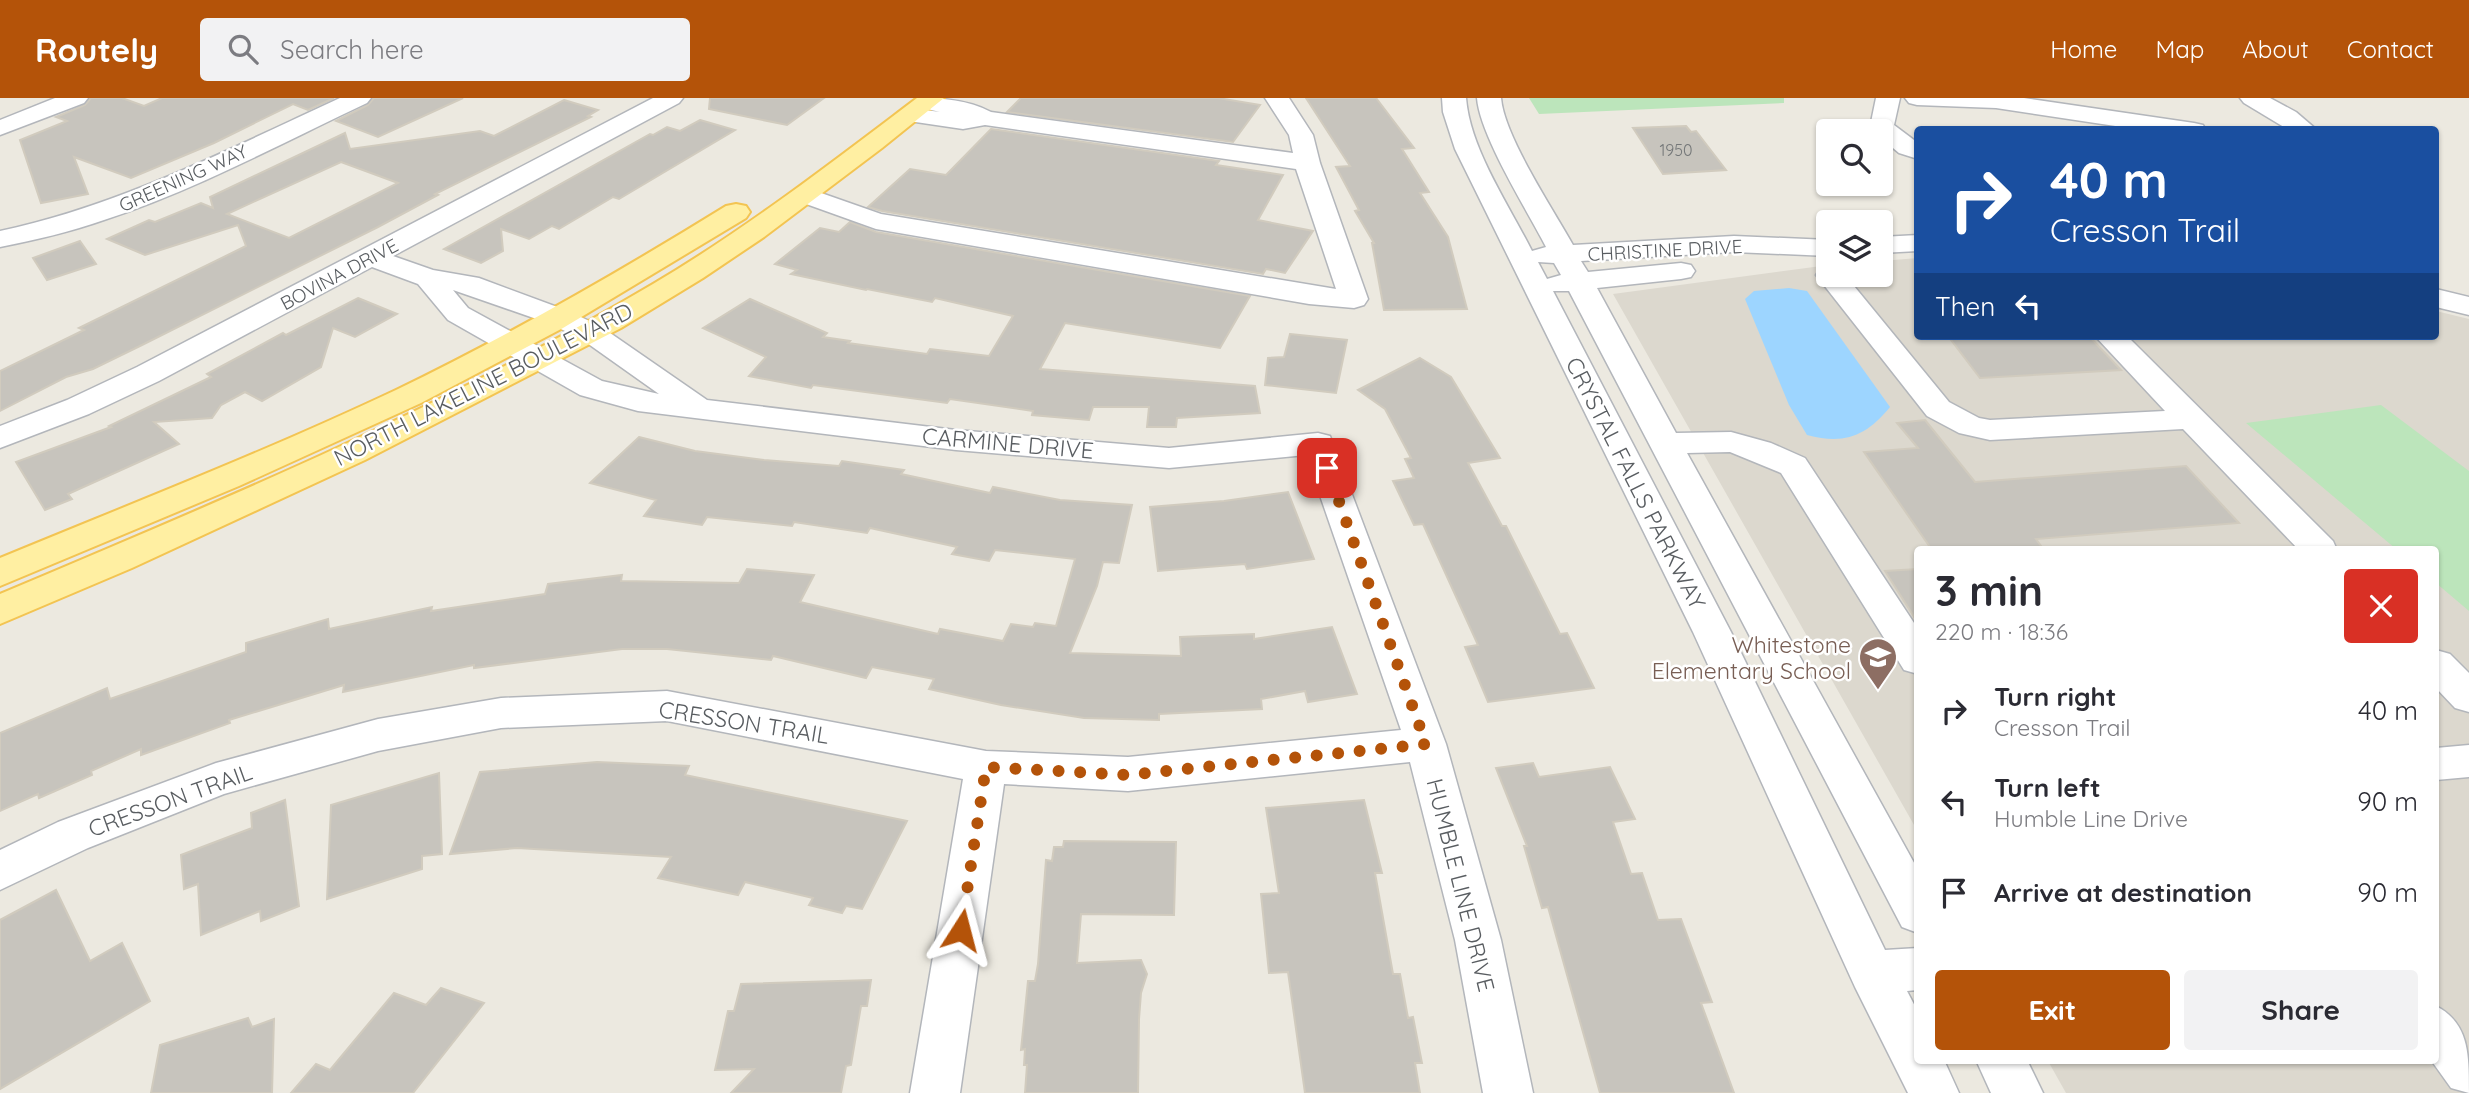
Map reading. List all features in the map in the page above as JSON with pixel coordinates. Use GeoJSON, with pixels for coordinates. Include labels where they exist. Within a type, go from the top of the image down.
{"type":"FeatureCollection","features":[{"type":"Feature","properties":{"kind":"main road","name":"NORTH LAKELINE BOULEVARD"},"geometry":{"type":"LineString","coordinates":[[0,573],[361,418],[524,352],[590,332],[693,272],[804,195],[916,103]]}},
{"type":"Feature","properties":{"kind":"main road","name":"NORTH LAKELINE BOULEVARD"},"geometry":{"type":"LineString","coordinates":[[0,610],[191,527],[401,429],[524,352],[558,317],[662,259],[916,103]]}},
{"type":"Feature","properties":{"kind":"street"},"geometry":{"type":"LineString","coordinates":[[0,128],[76,98]]}},
{"type":"Feature","properties":{"kind":"street","name":"GREENING WAY"},"geometry":{"type":"LineString","coordinates":[[0,239],[34,233],[116,209],[359,98]]}},
{"type":"Feature","properties":{"kind":"street","name":"BOVINA DRIVE"},"geometry":{"type":"LineString","coordinates":[[0,438],[78,407],[148,374],[671,98]]}},
{"type":"Feature","properties":{"kind":"street"},"geometry":{"type":"LineString","coordinates":[[804,195],[876,221],[1309,295],[1354,299],[1307,163],[1301,135],[1277,98]]}},
{"type":"Feature","properties":{"kind":"street","name":"CRYSTAL FALLS PARKWAY"},"geometry":{"type":"LineString","coordinates":[[1454,98],[1455,112],[1467,149],[1712,632],[1872,972],[1914,1054]]}},
{"type":"Feature","properties":{"kind":"street","name":"CRYSTAL FALLS PARKWAY"},"geometry":{"type":"LineString","coordinates":[[1489,98],[1490,111],[1504,143],[1914,906]]}},
{"type":"Feature","properties":{"kind":"street"},"geometry":{"type":"LineString","coordinates":[[1888,98],[1882,127],[1914,150]]}},
{"type":"Feature","properties":{"kind":"street"},"geometry":{"type":"LineString","coordinates":[[1917,98],[2068,105],[2174,126]]}},
{"type":"Feature","properties":{"kind":"street"},"geometry":{"type":"LineString","coordinates":[[2252,98],[2300,126]]}},
{"type":"Feature","properties":{"kind":"street"},"geometry":{"type":"LineString","coordinates":[[916,103],[963,122],[985,118],[1307,163]]}},
{"type":"Feature","properties":{"kind":"street"},"geometry":{"type":"LineString","coordinates":[[1893,244],[1914,243]]}},
{"type":"Feature","properties":{"kind":"street","name":"CHRISTINE DRIVE"},"geometry":{"type":"LineString","coordinates":[[1521,254],[1571,268],[1729,265],[1816,249]]}},
{"type":"Feature","properties":{"kind":"street","name":"CARMINE DRIVE"},"geometry":{"type":"LineString","coordinates":[[371,257],[428,278],[470,284],[558,317],[590,332],[698,407]]}},
{"type":"Feature","properties":{"kind":"street","name":"CHRISTINE DRIVE"},"geometry":{"type":"LineString","coordinates":[[1537,286],[1571,268]]}},
{"type":"Feature","properties":{"kind":"street","name":"CARMINE DRIVE"},"geometry":{"type":"LineString","coordinates":[[428,278],[458,314],[591,388],[638,401],[956,440],[1169,458],[1318,443]]}},
{"type":"Feature","properties":{"kind":"street"},"geometry":{"type":"LineString","coordinates":[[1840,287],[1938,408],[1970,426],[1990,430],[2191,419]]}},
{"type":"Feature","properties":{"kind":"street"},"geometry":{"type":"LineString","coordinates":[[2439,299],[2469,306]]}},
{"type":"Feature","properties":{"kind":"street"},"geometry":{"type":"LineString","coordinates":[[2114,340],[2316,546]]}},
{"type":"Feature","properties":{"kind":"street"},"geometry":{"type":"LineString","coordinates":[[1665,443],[1731,442],[1759,450],[1793,466],[1914,654]]}},
{"type":"Feature","properties":{"kind":"street","name":"HUMBLE LINE DRIVE"},"geometry":{"type":"LineString","coordinates":[[1318,443],[1426,744],[1478,940],[1508,1093]]}},
{"type":"Feature","properties":{"kind":"street"},"geometry":{"type":"LineString","coordinates":[[2439,667],[2469,697]]}},
{"type":"Feature","properties":{"kind":"street","name":"CRESSON TRAIL"},"geometry":{"type":"LineString","coordinates":[[0,871],[73,835],[216,780],[378,735],[501,713],[667,706],[986,767],[1128,775],[1426,744]]}},
{"type":"Feature","properties":{"kind":"street"},"geometry":{"type":"LineString","coordinates":[[2439,764],[2469,761]]}},
{"type":"Feature","properties":{"kind":"street"},"geometry":{"type":"LineString","coordinates":[[935,1093],[986,767]]}},
{"type":"Feature","properties":{"kind":"street"},"geometry":{"type":"LineString","coordinates":[[1872,972],[1914,968]]}},
{"type":"Feature","properties":{"kind":"street"},"geometry":{"type":"LineString","coordinates":[[2439,1033],[2469,1071]]}},
{"type":"Feature","properties":{"kind":"street","name":"CRYSTAL FALLS PARKWAY"},"geometry":{"type":"LineString","coordinates":[[1919,1064],[1934,1093]]}},
{"type":"Feature","properties":{"kind":"street"},"geometry":{"type":"LineString","coordinates":[[2002,1064],[2018,1093]]}},
{"type":"Feature","properties":{"kind":"shaded area","name":"Whitestone Elementary School"},"geometry":{"type":"Polygon","coordinates":[[[1914,258],[1914,340],[2439,340],[2439,312],[2469,319],[2469,1093],[2066,1093],[2050,1064],[2439,1064],[2439,546],[1914,546],[1914,825],[1613,294],[1816,267],[1816,287],[1893,287],[1893,260],[1914,258]]]}},
{"type":"Feature","properties":{"kind":"green space"},"geometry":{"type":"Polygon","coordinates":[[[1529,98],[1784,98],[1784,103],[1539,114],[1529,98]]]}},
{"type":"Feature","properties":{"kind":"green space"},"geometry":{"type":"Polygon","coordinates":[[[2381,405],[2469,471],[2469,611],[2439,586],[2439,546],[2392,546],[2246,423],[2381,405]]]}},
{"type":"Feature","properties":{"kind":"water"},"geometry":{"type":"Polygon","coordinates":[[[1789,288],[1807,291],[1890,407],[1872,425],[1854,436],[1833,439],[1807,435],[1789,405],[1745,299],[1754,291],[1789,288]]]}},
{"type":"Feature","properties":{"kind":"building"},"geometry":{"type":"Polygon","coordinates":[[[91,98],[122,98],[144,106],[162,98],[334,98],[308,110],[293,104],[214,143],[131,178],[74,157],[88,194],[41,203],[20,140],[67,121],[56,117],[85,105],[91,98]]]}},
{"type":"Feature","properties":{"kind":"building"},"geometry":{"type":"Polygon","coordinates":[[[374,98],[463,98],[378,137],[336,121],[368,105],[374,98]]]}},
{"type":"Feature","properties":{"kind":"building"},"geometry":{"type":"Polygon","coordinates":[[[710,98],[824,98],[787,125],[709,109],[710,98]]]}},
{"type":"Feature","properties":{"kind":"building"},"geometry":{"type":"Polygon","coordinates":[[[1021,98],[1218,98],[1260,105],[1233,142],[1007,112],[1021,98]]]}},
{"type":"Feature","properties":{"kind":"building"},"geometry":{"type":"Polygon","coordinates":[[[1306,98],[1376,98],[1414,148],[1402,149],[1429,192],[1420,193],[1448,237],[1467,309],[1384,310],[1374,243],[1355,211],[1359,210],[1336,167],[1350,166],[1306,98]]]}},
{"type":"Feature","properties":{"kind":"building"},"geometry":{"type":"Polygon","coordinates":[[[564,100],[598,110],[588,116],[591,117],[435,194],[438,195],[378,227],[93,369],[66,377],[0,411],[0,371],[84,330],[79,328],[246,246],[238,225],[145,255],[107,239],[149,220],[155,222],[201,203],[213,208],[210,197],[345,133],[350,149],[480,131],[494,136],[564,100]],[[341,162],[227,214],[289,238],[398,183],[341,162]]]}},
{"type":"Feature","properties":{"kind":"building"},"geometry":{"type":"Polygon","coordinates":[[[700,120],[735,130],[619,199],[613,197],[559,229],[552,226],[529,239],[501,229],[503,251],[481,263],[444,249],[650,134],[667,127],[680,131],[700,120]]]}},
{"type":"Feature","properties":{"kind":"building"},"geometry":{"type":"Polygon","coordinates":[[[1686,126],[1691,132],[1696,131],[1726,170],[1663,174],[1633,128],[1686,126]]]}},
{"type":"Feature","properties":{"kind":"building"},"geometry":{"type":"Polygon","coordinates":[[[991,129],[1219,161],[1216,165],[1283,175],[1258,220],[1313,231],[1285,273],[1266,269],[1263,274],[868,207],[910,169],[946,175],[991,129]]]}},
{"type":"Feature","properties":{"kind":"building"},"geometry":{"type":"Polygon","coordinates":[[[850,222],[876,232],[1250,296],[1220,348],[1065,323],[1040,369],[1255,386],[1260,413],[1177,418],[1176,427],[1147,427],[1149,407],[1093,407],[1089,420],[1032,415],[1033,411],[950,399],[947,403],[813,385],[811,388],[749,376],[766,357],[703,328],[750,299],[827,333],[823,337],[850,341],[848,343],[927,354],[930,349],[989,356],[1013,316],[935,298],[932,302],[791,274],[797,270],[775,264],[820,228],[839,232],[850,222]]]}},
{"type":"Feature","properties":{"kind":"building"},"geometry":{"type":"Polygon","coordinates":[[[80,241],[96,264],[47,280],[33,258],[80,241]]]}},
{"type":"Feature","properties":{"kind":"building"},"geometry":{"type":"Polygon","coordinates":[[[358,298],[397,314],[355,337],[333,328],[321,367],[262,401],[245,392],[221,405],[212,418],[154,422],[179,444],[68,494],[72,499],[45,510],[16,462],[111,427],[109,426],[211,377],[207,374],[283,333],[286,335],[358,298]]]}},
{"type":"Feature","properties":{"kind":"building"},"geometry":{"type":"Polygon","coordinates":[[[1290,334],[1347,340],[1336,393],[1265,385],[1268,358],[1284,357],[1290,334]]]}},
{"type":"Feature","properties":{"kind":"building"},"geometry":{"type":"Polygon","coordinates":[[[1951,340],[2093,340],[2121,370],[1980,378],[1951,340]]]}},
{"type":"Feature","properties":{"kind":"building"},"geometry":{"type":"Polygon","coordinates":[[[1420,358],[1451,377],[1500,458],[1468,463],[1502,526],[1506,526],[1560,634],[1567,633],[1594,688],[1488,702],[1465,647],[1478,645],[1423,524],[1414,525],[1393,481],[1414,478],[1405,459],[1411,458],[1385,409],[1358,390],[1420,358]]]}},
{"type":"Feature","properties":{"kind":"building"},"geometry":{"type":"Polygon","coordinates":[[[1925,420],[1975,482],[2186,466],[2239,523],[2036,539],[2041,546],[1929,546],[1864,452],[1918,448],[1897,423],[1925,420]]]}},
{"type":"Feature","properties":{"kind":"building"},"geometry":{"type":"Polygon","coordinates":[[[639,437],[695,451],[764,460],[839,466],[842,461],[904,470],[901,474],[990,493],[993,487],[1060,500],[1132,505],[1119,563],[1103,562],[1097,586],[1070,653],[1181,656],[1180,637],[1254,634],[1254,639],[1332,627],[1357,694],[1308,702],[1305,691],[1261,699],[1262,709],[1159,714],[1159,720],[1084,718],[1001,705],[929,689],[934,679],[872,667],[866,678],[773,656],[771,660],[667,649],[622,649],[474,668],[474,665],[343,692],[344,685],[229,720],[230,723],[141,755],[141,749],[91,771],[92,775],[39,798],[38,794],[0,811],[0,733],[107,688],[110,699],[246,652],[246,643],[328,619],[329,629],[432,607],[431,611],[545,594],[548,584],[622,575],[621,581],[739,583],[747,569],[814,575],[800,602],[938,634],[940,629],[1003,641],[1011,624],[1056,626],[1075,559],[995,550],[989,561],[952,554],[957,547],[870,528],[867,533],[794,522],[792,526],[707,517],[702,525],[644,516],[656,500],[590,483],[639,437]]]}},
{"type":"Feature","properties":{"kind":"building"},"geometry":{"type":"Polygon","coordinates":[[[1288,492],[1314,559],[1247,569],[1245,564],[1158,571],[1150,507],[1288,492]]]}},
{"type":"Feature","properties":{"kind":"building"},"geometry":{"type":"Polygon","coordinates":[[[1914,569],[1914,617],[1885,571],[1914,569]]]}},
{"type":"Feature","properties":{"kind":"building"},"geometry":{"type":"Polygon","coordinates":[[[597,762],[689,766],[685,775],[907,821],[862,909],[846,906],[842,913],[809,905],[813,898],[745,882],[738,895],[658,878],[671,857],[517,848],[450,854],[480,772],[597,762]]]}},
{"type":"Feature","properties":{"kind":"building"},"geometry":{"type":"Polygon","coordinates":[[[1533,763],[1539,777],[1610,767],[1635,819],[1613,822],[1631,874],[1642,873],[1658,920],[1681,919],[1712,1002],[1701,1003],[1734,1093],[1600,1093],[1548,907],[1542,908],[1524,846],[1527,846],[1496,768],[1533,763]]]}},
{"type":"Feature","properties":{"kind":"building"},"geometry":{"type":"Polygon","coordinates":[[[439,773],[442,854],[422,856],[422,869],[327,899],[331,805],[439,773]]]}},
{"type":"Feature","properties":{"kind":"building"},"geometry":{"type":"Polygon","coordinates":[[[285,800],[299,906],[261,921],[260,911],[201,935],[198,884],[184,889],[181,855],[252,828],[251,813],[285,800]]]}},
{"type":"Feature","properties":{"kind":"building"},"geometry":{"type":"Polygon","coordinates":[[[1364,800],[1382,873],[1375,873],[1393,974],[1400,974],[1408,1018],[1413,1017],[1422,1063],[1415,1063],[1420,1093],[1305,1093],[1288,972],[1269,973],[1261,894],[1279,893],[1266,808],[1364,800]]]}},
{"type":"Feature","properties":{"kind":"building"},"geometry":{"type":"Polygon","coordinates":[[[1064,841],[1176,842],[1174,915],[1081,914],[1077,963],[1141,960],[1147,974],[1141,993],[1139,1019],[1138,1093],[1025,1093],[1027,1065],[1024,1065],[1025,1049],[1021,1050],[1028,981],[1035,981],[1038,964],[1046,860],[1052,861],[1054,847],[1063,847],[1064,841]]]}},
{"type":"Feature","properties":{"kind":"building"},"geometry":{"type":"Polygon","coordinates":[[[56,890],[90,961],[122,943],[150,1001],[0,1089],[0,920],[56,890]]]}},
{"type":"Feature","properties":{"kind":"building"},"geometry":{"type":"Polygon","coordinates":[[[871,980],[867,1006],[861,1006],[851,1065],[846,1066],[841,1093],[731,1093],[754,1069],[715,1070],[728,1011],[734,1011],[741,984],[871,980]]]}},
{"type":"Feature","properties":{"kind":"building"},"geometry":{"type":"Polygon","coordinates":[[[441,988],[484,1003],[413,1093],[291,1093],[316,1064],[330,1070],[394,993],[426,1005],[441,988]]]}},
{"type":"Feature","properties":{"kind":"building"},"geometry":{"type":"Polygon","coordinates":[[[248,1018],[252,1027],[274,1019],[272,1093],[151,1093],[160,1045],[248,1018]]]}},
{"type":"Feature","properties":{"kind":"place","name":"Whitestone Elementary School"},"geometry":{"type":"Point","coordinates":[1878,691]}},
{"type":"Feature","properties":{"kind":"route"},"geometry":{"type":"LineString","coordinates":[[961,930],[986,767],[1128,775],[1426,744],[1327,468]]}}]}
